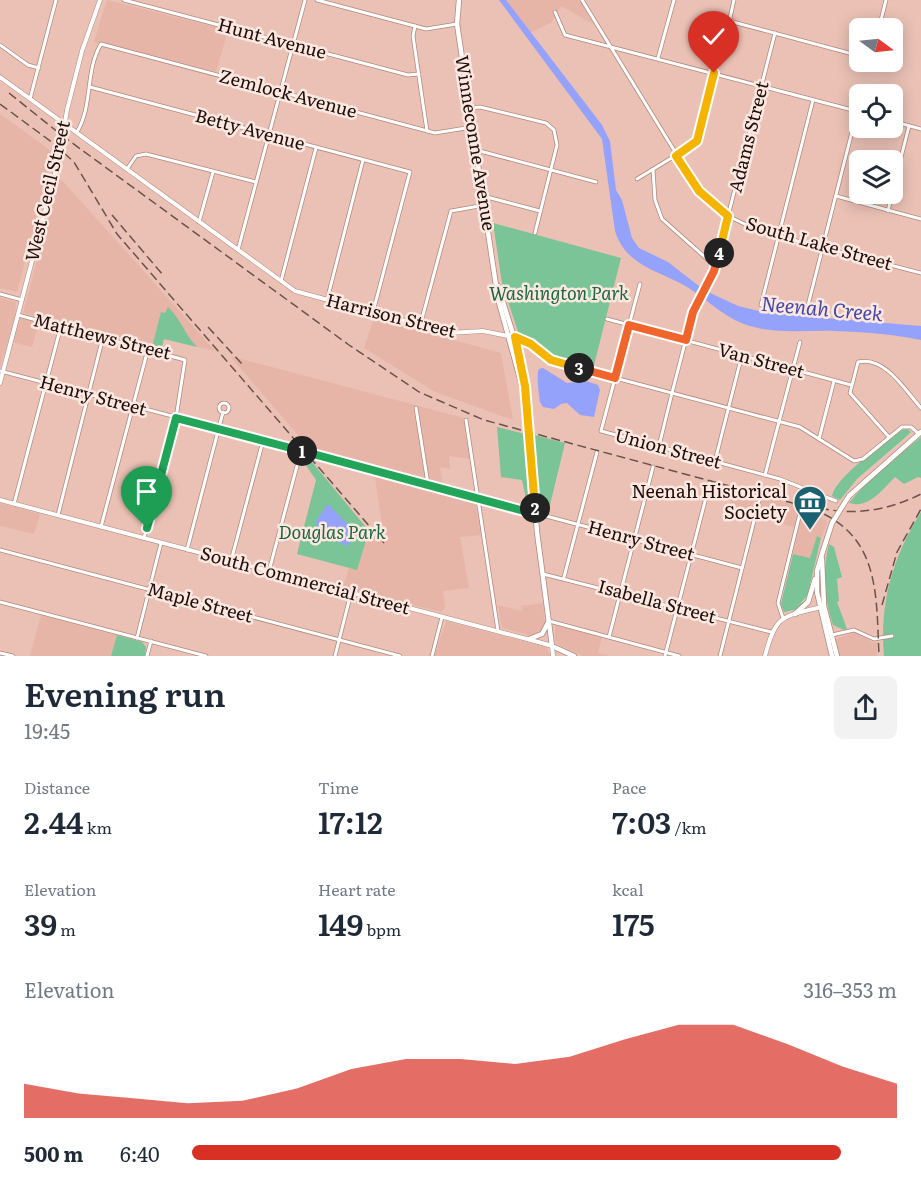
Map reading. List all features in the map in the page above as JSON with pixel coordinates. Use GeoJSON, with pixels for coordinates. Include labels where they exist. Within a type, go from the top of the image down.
{"type":"FeatureCollection","features":[{"type":"Feature","properties":{"kind":"main road","name":"West Cecil Street"},"geometry":{"type":"LineString","coordinates":[[0,383],[59,158],[67,110],[82,51],[100,0]]}},
{"type":"Feature","properties":{"kind":"main road","name":"Winneconne Avenue"},"geometry":{"type":"LineString","coordinates":[[459,0],[457,24],[500,305],[524,393]]}},
{"type":"Feature","properties":{"kind":"main road","name":"Harrison Street"},"geometry":{"type":"LineString","coordinates":[[0,77],[300,293],[449,333],[483,331],[515,337]]}},
{"type":"Feature","properties":{"kind":"main road","name":"Winneconne Avenue"},"geometry":{"type":"LineString","coordinates":[[498,286],[519,353],[552,646]]}},
{"type":"Feature","properties":{"kind":"main road"},"geometry":{"type":"LineString","coordinates":[[795,614],[809,600],[832,523],[849,496],[920,433]]}},
{"type":"Feature","properties":{"kind":"main road","name":"South Commercial Street"},"geometry":{"type":"LineString","coordinates":[[0,500],[529,639],[574,656]]}},
{"type":"Feature","properties":{"kind":"main road"},"geometry":{"type":"LineString","coordinates":[[822,554],[822,607]]}},
{"type":"Feature","properties":{"kind":"main road"},"geometry":{"type":"LineString","coordinates":[[817,574],[822,607],[834,656]]}},
{"type":"Feature","properties":{"kind":"main road"},"geometry":{"type":"LineString","coordinates":[[765,656],[771,632],[783,618],[822,607]]}},
{"type":"Feature","properties":{"kind":"main road"},"geometry":{"type":"LineString","coordinates":[[529,639],[540,636],[549,621]]}},
{"type":"Feature","properties":{"kind":"main road"},"geometry":{"type":"LineString","coordinates":[[552,646],[553,656]]}},
{"type":"Feature","properties":{"kind":"street"},"geometry":{"type":"LineString","coordinates":[[30,99],[56,0]]}},
{"type":"Feature","properties":{"kind":"street","name":"Hunt Avenue"},"geometry":{"type":"LineString","coordinates":[[124,0],[408,75],[419,74]]}},
{"type":"Feature","properties":{"kind":"street"},"geometry":{"type":"LineString","coordinates":[[238,250],[305,0]]}},
{"type":"Feature","properties":{"kind":"street"},"geometry":{"type":"LineString","coordinates":[[317,0],[428,29],[457,24]]}},
{"type":"Feature","properties":{"kind":"street","name":"South Lake Street"},"geometry":{"type":"LineString","coordinates":[[582,0],[699,191],[728,216],[750,228],[921,273]]}},
{"type":"Feature","properties":{"kind":"street"},"geometry":{"type":"LineString","coordinates":[[658,58],[674,0]]}},
{"type":"Feature","properties":{"kind":"street"},"geometry":{"type":"LineString","coordinates":[[734,0],[730,15],[732,21],[849,53]]}},
{"type":"Feature","properties":{"kind":"street"},"geometry":{"type":"LineString","coordinates":[[882,18],[886,0]]}},
{"type":"Feature","properties":{"kind":"street"},"geometry":{"type":"LineString","coordinates":[[555,12],[564,35],[849,109]]}},
{"type":"Feature","properties":{"kind":"street"},"geometry":{"type":"LineString","coordinates":[[415,26],[413,36],[427,130]]}},
{"type":"Feature","properties":{"kind":"street","name":"Adams Street"},"geometry":{"type":"LineString","coordinates":[[659,446],[693,312],[716,267],[775,33]]}},
{"type":"Feature","properties":{"kind":"street"},"geometry":{"type":"LineString","coordinates":[[0,45],[26,63],[39,68]]}},
{"type":"Feature","properties":{"kind":"street","name":"Zemlock Avenue"},"geometry":{"type":"LineString","coordinates":[[90,87],[99,48],[105,45],[438,133],[472,127]]}},
{"type":"Feature","properties":{"kind":"street"},"geometry":{"type":"LineString","coordinates":[[637,179],[697,141],[714,73]]}},
{"type":"Feature","properties":{"kind":"street"},"geometry":{"type":"LineString","coordinates":[[77,132],[85,116],[90,87]]}},
{"type":"Feature","properties":{"kind":"street","name":"Betty Avenue"},"geometry":{"type":"LineString","coordinates":[[90,87],[410,172],[373,313]]}},
{"type":"Feature","properties":{"kind":"street"},"geometry":{"type":"LineString","coordinates":[[761,305],[813,100]]}},
{"type":"Feature","properties":{"kind":"street"},"geometry":{"type":"LineString","coordinates":[[470,108],[480,107],[549,125],[554,130],[558,141],[535,233]]}},
{"type":"Feature","properties":{"kind":"street"},"geometry":{"type":"LineString","coordinates":[[903,124],[921,129]]}},
{"type":"Feature","properties":{"kind":"street"},"geometry":{"type":"LineString","coordinates":[[903,150],[909,126]]}},
{"type":"Feature","properties":{"kind":"street"},"geometry":{"type":"LineString","coordinates":[[806,314],[852,138]]}},
{"type":"Feature","properties":{"kind":"street"},"geometry":{"type":"LineString","coordinates":[[281,281],[316,148]]}},
{"type":"Feature","properties":{"kind":"street"},"geometry":{"type":"LineString","coordinates":[[476,150],[596,182]]}},
{"type":"Feature","properties":{"kind":"street"},"geometry":{"type":"LineString","coordinates":[[127,169],[136,156],[144,153],[256,182]]}},
{"type":"Feature","properties":{"kind":"street"},"geometry":{"type":"LineString","coordinates":[[327,300],[363,160]]}},
{"type":"Feature","properties":{"kind":"street"},"geometry":{"type":"LineString","coordinates":[[653,170],[656,205],[662,219],[716,267]]}},
{"type":"Feature","properties":{"kind":"street"},"geometry":{"type":"LineString","coordinates":[[200,222],[213,171]]}},
{"type":"Feature","properties":{"kind":"street"},"geometry":{"type":"LineString","coordinates":[[483,196],[540,212]]}},
{"type":"Feature","properties":{"kind":"street"},"geometry":{"type":"LineString","coordinates":[[836,196],[921,219]]}},
{"type":"Feature","properties":{"kind":"street"},"geometry":{"type":"LineString","coordinates":[[888,211],[890,204]]}},
{"type":"Feature","properties":{"kind":"street"},"geometry":{"type":"LineString","coordinates":[[420,326],[451,211],[485,205]]}},
{"type":"Feature","properties":{"kind":"street"},"geometry":{"type":"LineString","coordinates":[[615,378],[640,284]]}},
{"type":"Feature","properties":{"kind":"street"},"geometry":{"type":"LineString","coordinates":[[0,294],[22,300]]}},
{"type":"Feature","properties":{"kind":"street","name":"Matthews Street"},"geometry":{"type":"LineString","coordinates":[[18,315],[185,360],[176,418]]}},
{"type":"Feature","properties":{"kind":"street","name":"Van Street"},"geometry":{"type":"LineString","coordinates":[[607,319],[850,385]]}},
{"type":"Feature","properties":{"kind":"street"},"geometry":{"type":"LineString","coordinates":[[14,504],[61,326]]}},
{"type":"Feature","properties":{"kind":"street"},"geometry":{"type":"LineString","coordinates":[[58,515],[103,337]]}},
{"type":"Feature","properties":{"kind":"street","name":"Harrison Street"},"geometry":{"type":"LineString","coordinates":[[515,337],[531,344],[555,362],[800,428],[857,461],[905,426],[920,433]]}},
{"type":"Feature","properties":{"kind":"street"},"geometry":{"type":"LineString","coordinates":[[765,475],[800,342]]}},
{"type":"Feature","properties":{"kind":"street"},"geometry":{"type":"LineString","coordinates":[[101,527],[148,349]]}},
{"type":"Feature","properties":{"kind":"street"},"geometry":{"type":"LineString","coordinates":[[715,461],[742,356]]}},
{"type":"Feature","properties":{"kind":"street"},"geometry":{"type":"LineString","coordinates":[[889,437],[850,393],[850,385],[858,362],[862,361],[886,369],[921,408]]}},
{"type":"Feature","properties":{"kind":"street","name":"Henry Street"},"geometry":{"type":"LineString","coordinates":[[2,371],[478,498],[535,511]]}},
{"type":"Feature","properties":{"kind":"street","name":"Union Street"},"geometry":{"type":"LineString","coordinates":[[615,378],[601,431],[788,481],[836,501]]}},
{"type":"Feature","properties":{"kind":"street"},"geometry":{"type":"LineString","coordinates":[[819,439],[834,381]]}},
{"type":"Feature","properties":{"kind":"street"},"geometry":{"type":"LineString","coordinates":[[416,408],[428,484]]}},
{"type":"Feature","properties":{"kind":"street"},"geometry":{"type":"LineString","coordinates":[[187,550],[223,412]]}},
{"type":"Feature","properties":{"kind":"street"},"geometry":{"type":"LineString","coordinates":[[144,538],[176,418]]}},
{"type":"Feature","properties":{"kind":"street"},"geometry":{"type":"LineString","coordinates":[[466,420],[498,631]]}},
{"type":"Feature","properties":{"kind":"street"},"geometry":{"type":"LineString","coordinates":[[231,561],[263,441]]}},
{"type":"Feature","properties":{"kind":"street"},"geometry":{"type":"LineString","coordinates":[[269,571],[301,451]]}},
{"type":"Feature","properties":{"kind":"street"},"geometry":{"type":"LineString","coordinates":[[564,578],[597,452]]}},
{"type":"Feature","properties":{"kind":"street"},"geometry":{"type":"LineString","coordinates":[[609,637],[653,467]]}},
{"type":"Feature","properties":{"kind":"street"},"geometry":{"type":"LineString","coordinates":[[666,654],[710,482]]}},
{"type":"Feature","properties":{"kind":"street"},"geometry":{"type":"LineString","coordinates":[[720,656],[760,496]]}},
{"type":"Feature","properties":{"kind":"street"},"geometry":{"type":"LineString","coordinates":[[783,618],[778,603],[801,509]]}},
{"type":"Feature","properties":{"kind":"street","name":"Henry Street"},"geometry":{"type":"LineString","coordinates":[[547,511],[546,516],[742,568]]}},
{"type":"Feature","properties":{"kind":"street"},"geometry":{"type":"LineString","coordinates":[[137,638],[161,543]]}},
{"type":"Feature","properties":{"kind":"street","name":"Maple Street"},"geometry":{"type":"LineString","coordinates":[[0,550],[400,656]]}},
{"type":"Feature","properties":{"kind":"street","name":"Isabella Street"},"geometry":{"type":"LineString","coordinates":[[543,573],[771,632]]}},
{"type":"Feature","properties":{"kind":"street"},"geometry":{"type":"LineString","coordinates":[[335,656],[351,593]]}},
{"type":"Feature","properties":{"kind":"street"},"geometry":{"type":"LineString","coordinates":[[0,602],[206,656]]}},
{"type":"Feature","properties":{"kind":"street"},"geometry":{"type":"LineString","coordinates":[[432,656],[442,616]]}},
{"type":"Feature","properties":{"kind":"street"},"geometry":{"type":"LineString","coordinates":[[549,621],[679,656]]}},
{"type":"Feature","properties":{"kind":"street"},"geometry":{"type":"LineString","coordinates":[[829,636],[854,630],[874,639],[892,636]]}},
{"type":"Feature","properties":{"kind":"street"},"geometry":{"type":"LineString","coordinates":[[147,656],[151,641]]}},
{"type":"Feature","properties":{"kind":"street"},"geometry":{"type":"LineString","coordinates":[[0,653],[13,656]]}},
{"type":"Feature","properties":{"kind":"shaded area"},"geometry":{"type":"Polygon","coordinates":[[[107,0],[228,30],[216,72],[94,42],[107,0]]]}},
{"type":"Feature","properties":{"kind":"shaded area"},"geometry":{"type":"Polygon","coordinates":[[[506,0],[579,0],[593,24],[561,6],[552,22],[530,33],[506,0]]]}},
{"type":"Feature","properties":{"kind":"shaded area"},"geometry":{"type":"Polygon","coordinates":[[[0,114],[54,153],[17,292],[0,288],[0,114]]]}},
{"type":"Feature","properties":{"kind":"shaded area"},"geometry":{"type":"Polygon","coordinates":[[[59,177],[215,351],[164,339],[161,350],[23,313],[59,177]]]}},
{"type":"Feature","properties":{"kind":"shaded area"},"geometry":{"type":"Polygon","coordinates":[[[0,298],[16,302],[15,317],[39,323],[32,347],[8,341],[0,368],[0,298]]]}},
{"type":"Feature","properties":{"kind":"shaded area"},"geometry":{"type":"Polygon","coordinates":[[[374,318],[501,353],[513,420],[435,392],[364,348],[374,318]]]}},
{"type":"Feature","properties":{"kind":"shaded area"},"geometry":{"type":"Polygon","coordinates":[[[230,356],[464,418],[470,459],[449,456],[450,469],[440,467],[444,492],[475,501],[481,535],[460,537],[469,588],[443,591],[445,608],[441,612],[343,588],[349,567],[357,569],[369,531],[376,524],[383,531],[375,478],[377,469],[310,449],[230,356]]]}},
{"type":"Feature","properties":{"kind":"shaded area"},"geometry":{"type":"Polygon","coordinates":[[[710,482],[799,506],[794,527],[776,522],[779,512],[758,507],[755,517],[729,510],[731,498],[707,492],[710,482]]]}},
{"type":"Feature","properties":{"kind":"shaded area"},"geometry":{"type":"Polygon","coordinates":[[[0,503],[40,514],[34,534],[0,526],[0,503]]]}},
{"type":"Feature","properties":{"kind":"shaded area","name":"Neenah Historical Society"},"geometry":{"type":"Polygon","coordinates":[[[802,512],[826,520],[827,523],[821,538],[817,537],[810,558],[793,554],[802,512]]]}},
{"type":"Feature","properties":{"kind":"shaded area"},"geometry":{"type":"Polygon","coordinates":[[[543,603],[545,623],[541,633],[533,636],[502,628],[498,605],[522,611],[521,606],[543,603]]]}},
{"type":"Feature","properties":{"kind":"shaded area"},"geometry":{"type":"Polygon","coordinates":[[[41,615],[117,635],[111,656],[30,656],[41,615]]]}},
{"type":"Feature","properties":{"kind":"shaded area"},"geometry":{"type":"Polygon","coordinates":[[[446,621],[546,647],[551,656],[434,656],[446,621]]]}},
{"type":"Feature","properties":{"kind":"shaded area"},"geometry":{"type":"Polygon","coordinates":[[[555,625],[602,637],[598,653],[610,656],[583,656],[559,645],[555,641],[555,625]]]}},
{"type":"Feature","properties":{"kind":"shaded area"},"geometry":{"type":"Polygon","coordinates":[[[856,632],[864,635],[872,643],[877,642],[877,656],[838,656],[835,639],[856,632]]]}},
{"type":"Feature","properties":{"kind":"green space","name":"Washington Park"},"geometry":{"type":"Polygon","coordinates":[[[493,223],[621,258],[593,369],[556,359],[535,342],[519,335],[502,283],[493,223]]]}},
{"type":"Feature","properties":{"kind":"green space"},"geometry":{"type":"Polygon","coordinates":[[[168,307],[197,347],[164,339],[161,350],[152,347],[161,312],[165,313],[168,307]]]}},
{"type":"Feature","properties":{"kind":"green space"},"geometry":{"type":"Polygon","coordinates":[[[497,427],[525,434],[529,500],[526,499],[522,480],[501,477],[497,427]]]}},
{"type":"Feature","properties":{"kind":"green space"},"geometry":{"type":"Polygon","coordinates":[[[907,429],[911,432],[857,479],[840,500],[832,496],[835,488],[851,470],[902,430],[907,429]]]}},
{"type":"Feature","properties":{"kind":"green space"},"geometry":{"type":"Polygon","coordinates":[[[534,435],[565,443],[549,509],[545,509],[543,518],[539,517],[534,435]]]}},
{"type":"Feature","properties":{"kind":"green space"},"geometry":{"type":"Polygon","coordinates":[[[921,437],[921,478],[918,477],[904,484],[895,477],[869,501],[849,503],[869,480],[921,437]]]}},
{"type":"Feature","properties":{"kind":"green space","name":"Douglas Park"},"geometry":{"type":"Polygon","coordinates":[[[307,456],[369,531],[357,570],[297,554],[316,480],[303,461],[307,456]]]}},
{"type":"Feature","properties":{"kind":"green space"},"geometry":{"type":"Polygon","coordinates":[[[921,512],[921,656],[884,656],[884,617],[890,581],[903,546],[921,512]]]}},
{"type":"Feature","properties":{"kind":"green space"},"geometry":{"type":"Polygon","coordinates":[[[817,536],[821,538],[808,593],[814,575],[812,587],[807,596],[796,606],[808,599],[799,609],[784,612],[781,604],[793,554],[810,558],[817,536]]]}},
{"type":"Feature","properties":{"kind":"green space"},"geometry":{"type":"Polygon","coordinates":[[[829,544],[834,547],[842,577],[837,579],[839,601],[837,602],[847,629],[844,630],[833,625],[828,605],[825,575],[829,544]]]}},
{"type":"Feature","properties":{"kind":"green space"},"geometry":{"type":"Polygon","coordinates":[[[117,635],[142,642],[146,647],[145,656],[111,656],[117,635]]]}},
{"type":"Feature","properties":{"kind":"water"},"geometry":{"type":"Polygon","coordinates":[[[499,0],[506,0],[602,125],[610,141],[616,190],[622,200],[632,238],[639,248],[668,262],[704,290],[738,306],[767,313],[921,326],[921,340],[867,333],[778,331],[744,324],[680,283],[633,258],[625,251],[615,231],[602,139],[499,0]]]}},
{"type":"Feature","properties":{"kind":"water"},"geometry":{"type":"Polygon","coordinates":[[[543,368],[567,383],[586,381],[598,385],[600,390],[594,417],[580,415],[567,403],[554,409],[543,407],[540,402],[538,372],[543,368]]]}},
{"type":"Feature","properties":{"kind":"water"},"geometry":{"type":"Polygon","coordinates":[[[328,504],[354,531],[355,536],[347,546],[320,534],[316,521],[328,504]]]}},
{"type":"Feature","properties":{"kind":"railway"},"geometry":{"type":"LineString","coordinates":[[9,93],[64,137],[349,345],[419,392],[484,420],[800,505],[826,515],[846,529],[859,545],[868,564],[877,607],[879,656]]}},
{"type":"Feature","properties":{"kind":"railway"},"geometry":{"type":"LineString","coordinates":[[0,104],[53,143],[74,162],[117,234],[384,543]]}},
{"type":"Feature","properties":{"kind":"railway"},"geometry":{"type":"LineString","coordinates":[[112,215],[163,275]]}},
{"type":"Feature","properties":{"kind":"railway"},"geometry":{"type":"LineString","coordinates":[[208,327],[242,364]]}},
{"type":"Feature","properties":{"kind":"railway"},"geometry":{"type":"LineString","coordinates":[[820,508],[846,511],[872,510],[897,504],[921,494]]}},
{"type":"Feature","properties":{"kind":"railway"},"geometry":{"type":"LineString","coordinates":[[882,605],[897,552],[921,509]]}},
{"type":"Feature","properties":{"kind":"place","name":"Neenah Historical Society"},"geometry":{"type":"Point","coordinates":[810,531]}},
{"type":"Feature","properties":{"kind":"route"},"geometry":{"type":"LineString","coordinates":[[147,528],[176,418],[524,511],[535,511],[525,386],[521,357],[515,337],[531,344],[555,362],[615,378],[629,325],[686,340],[693,312],[716,267],[728,216],[699,191],[676,156],[697,141],[714,73]]}},
{"type":"Feature","properties":{"kind":"water label","name":"Neenah Creek"},"geometry":{"type":"Point","coordinates":[822,309]}}]}
